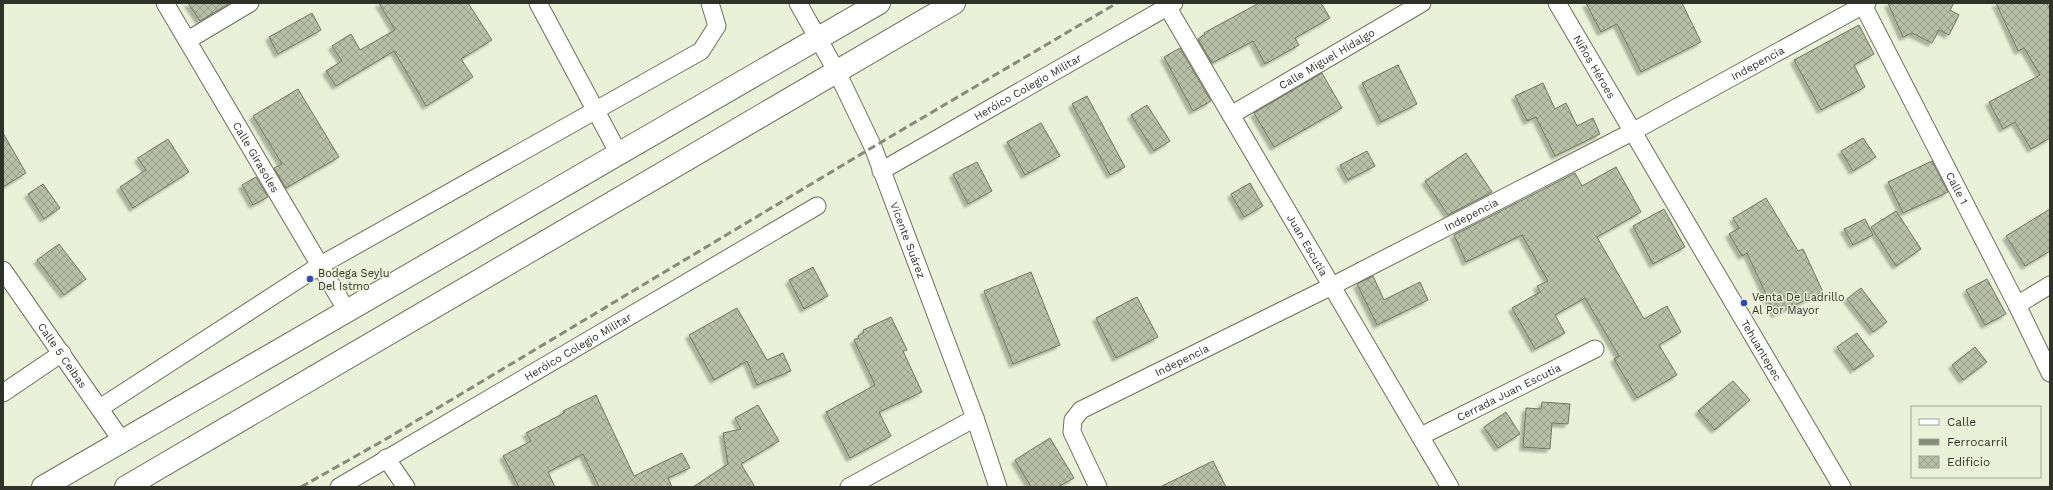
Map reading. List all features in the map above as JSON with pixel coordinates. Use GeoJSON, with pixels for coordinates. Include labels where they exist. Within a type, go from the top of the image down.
{"type":"FeatureCollection","features":[{"type":"Feature","properties":{"kind":"main road"},"geometry":{"type":"LineString","coordinates":[[43,487],[878,3]]}},
{"type":"Feature","properties":{"kind":"main road"},"geometry":{"type":"LineString","coordinates":[[126,487],[954,3]]}},
{"type":"Feature","properties":{"kind":"street","name":"Calle Girasoles"},"geometry":{"type":"LineString","coordinates":[[165,3],[319,266],[347,311]]}},
{"type":"Feature","properties":{"kind":"street"},"geometry":{"type":"LineString","coordinates":[[188,40],[250,3]]}},
{"type":"Feature","properties":{"kind":"street"},"geometry":{"type":"LineString","coordinates":[[538,3],[619,154]]}},
{"type":"Feature","properties":{"kind":"street"},"geometry":{"type":"LineString","coordinates":[[100,408],[319,266],[701,50],[717,26],[710,3]]}},
{"type":"Feature","properties":{"kind":"street","name":"Vicente Suárez"},"geometry":{"type":"LineString","coordinates":[[798,3],[837,72],[873,147],[976,418],[998,487]]}},
{"type":"Feature","properties":{"kind":"street","name":"Calle Miguel Hidalgo"},"geometry":{"type":"LineString","coordinates":[[1231,115],[1422,3]]}},
{"type":"Feature","properties":{"kind":"street","name":"Niños Héroes"},"geometry":{"type":"LineString","coordinates":[[1557,3],[1632,132]]}},
{"type":"Feature","properties":{"kind":"street","name":"Juan Escutia"},"geometry":{"type":"LineString","coordinates":[[1169,4],[1231,115],[1450,487]]}},
{"type":"Feature","properties":{"kind":"street","name":"Heróico Colegio Militar"},"geometry":{"type":"LineString","coordinates":[[881,171],[1169,4]]}},
{"type":"Feature","properties":{"kind":"street","name":"Indepencia"},"geometry":{"type":"LineString","coordinates":[[1098,487],[1072,432],[1073,420],[1081,410],[1332,286],[1632,132],[1864,4]]}},
{"type":"Feature","properties":{"kind":"street","name":"Calle 1"},"geometry":{"type":"LineString","coordinates":[[1864,4],[2050,373]]}},
{"type":"Feature","properties":{"kind":"street","name":"Tehuantepec"},"geometry":{"type":"LineString","coordinates":[[1632,132],[1842,487]]}},
{"type":"Feature","properties":{"kind":"street","name":"Heróico Colegio Militar"},"geometry":{"type":"LineString","coordinates":[[339,487],[817,206]]}},
{"type":"Feature","properties":{"kind":"street","name":"Calle 5 Ceibas"},"geometry":{"type":"LineString","coordinates":[[3,270],[122,440]]}},
{"type":"Feature","properties":{"kind":"street"},"geometry":{"type":"LineString","coordinates":[[2017,305],[2050,285]]}},
{"type":"Feature","properties":{"kind":"street","name":"Cerrada Juan Escutia"},"geometry":{"type":"LineString","coordinates":[[1421,436],[1595,349]]}},
{"type":"Feature","properties":{"kind":"street"},"geometry":{"type":"LineString","coordinates":[[3,393],[62,353]]}},
{"type":"Feature","properties":{"kind":"street"},"geometry":{"type":"LineString","coordinates":[[849,487],[976,418]]}},
{"type":"Feature","properties":{"kind":"street"},"geometry":{"type":"LineString","coordinates":[[386,458],[406,487]]}},
{"type":"Feature","properties":{"kind":"building"},"geometry":{"type":"Polygon","coordinates":[[[188,3],[230,3],[200,21],[188,3]]]}},
{"type":"Feature","properties":{"kind":"building"},"geometry":{"type":"Polygon","coordinates":[[[379,3],[468,3],[492,40],[461,59],[473,77],[426,106],[394,51],[336,86],[326,71],[342,61],[332,46],[351,34],[360,50],[395,30],[379,3]]]}},
{"type":"Feature","properties":{"kind":"building"},"geometry":{"type":"Polygon","coordinates":[[[1259,3],[1321,3],[1330,18],[1295,38],[1299,45],[1265,64],[1253,41],[1212,63],[1198,39],[1205,34],[1204,33],[1259,3]]]}},
{"type":"Feature","properties":{"kind":"building"},"geometry":{"type":"Polygon","coordinates":[[[1586,3],[1682,3],[1701,42],[1641,72],[1617,24],[1601,32],[1586,3]]]}},
{"type":"Feature","properties":{"kind":"building"},"geometry":{"type":"Polygon","coordinates":[[[1888,3],[1954,3],[1950,10],[1959,15],[1949,35],[1939,30],[1932,43],[1912,33],[1903,37],[1888,3]]]}},
{"type":"Feature","properties":{"kind":"building"},"geometry":{"type":"Polygon","coordinates":[[[1996,3],[2047,3],[2050,10],[2050,138],[2031,149],[2015,122],[2003,129],[1989,102],[2040,75],[2024,48],[2018,51],[1996,3]]]}},
{"type":"Feature","properties":{"kind":"building"},"geometry":{"type":"Polygon","coordinates":[[[312,13],[321,30],[278,54],[269,37],[312,13]]]}},
{"type":"Feature","properties":{"kind":"building"},"geometry":{"type":"Polygon","coordinates":[[[1859,25],[1874,54],[1854,65],[1865,87],[1821,110],[1794,60],[1859,25]]]}},
{"type":"Feature","properties":{"kind":"building"},"geometry":{"type":"Polygon","coordinates":[[[1180,48],[1211,101],[1193,111],[1164,57],[1180,48]]]}},
{"type":"Feature","properties":{"kind":"building"},"geometry":{"type":"Polygon","coordinates":[[[1398,65],[1417,104],[1381,122],[1362,83],[1398,65]]]}},
{"type":"Feature","properties":{"kind":"building"},"geometry":{"type":"Polygon","coordinates":[[[1322,73],[1342,108],[1274,147],[1254,113],[1322,73]]]}},
{"type":"Feature","properties":{"kind":"building"},"geometry":{"type":"Polygon","coordinates":[[[1543,83],[1555,109],[1566,103],[1577,126],[1593,118],[1600,134],[1555,156],[1536,117],[1527,121],[1515,96],[1543,83]]]}},
{"type":"Feature","properties":{"kind":"building"},"geometry":{"type":"Polygon","coordinates":[[[298,89],[339,157],[286,188],[274,168],[282,164],[253,116],[298,89]]]}},
{"type":"Feature","properties":{"kind":"building"},"geometry":{"type":"Polygon","coordinates":[[[1087,96],[1125,167],[1110,175],[1072,104],[1087,96]]]}},
{"type":"Feature","properties":{"kind":"building"},"geometry":{"type":"Polygon","coordinates":[[[1147,105],[1170,141],[1154,151],[1131,115],[1147,105]]]}},
{"type":"Feature","properties":{"kind":"building"},"geometry":{"type":"Polygon","coordinates":[[[1041,123],[1060,156],[1025,175],[1007,142],[1041,123]]]}},
{"type":"Feature","properties":{"kind":"building"},"geometry":{"type":"Polygon","coordinates":[[[3,133],[26,173],[3,187],[3,133]]]}},
{"type":"Feature","properties":{"kind":"building"},"geometry":{"type":"Polygon","coordinates":[[[1863,138],[1876,157],[1853,171],[1841,151],[1863,138]]]}},
{"type":"Feature","properties":{"kind":"building"},"geometry":{"type":"Polygon","coordinates":[[[168,139],[189,172],[133,208],[120,187],[146,170],[138,158],[168,139]]]}},
{"type":"Feature","properties":{"kind":"building"},"geometry":{"type":"Polygon","coordinates":[[[1367,151],[1375,166],[1348,180],[1340,165],[1367,151]]]}},
{"type":"Feature","properties":{"kind":"building"},"geometry":{"type":"Polygon","coordinates":[[[1466,153],[1492,192],[1448,215],[1425,181],[1466,153]]]}},
{"type":"Feature","properties":{"kind":"building"},"geometry":{"type":"Polygon","coordinates":[[[1932,161],[1948,192],[1903,213],[1888,182],[1932,161]]]}},
{"type":"Feature","properties":{"kind":"building"},"geometry":{"type":"Polygon","coordinates":[[[977,162],[992,191],[968,204],[953,174],[977,162]]]}},
{"type":"Feature","properties":{"kind":"building"},"geometry":{"type":"Polygon","coordinates":[[[1616,167],[1641,212],[1597,237],[1644,319],[1667,306],[1681,332],[1659,345],[1677,375],[1637,398],[1614,359],[1619,356],[1585,298],[1555,315],[1565,333],[1535,349],[1512,308],[1540,292],[1537,286],[1548,281],[1522,235],[1466,262],[1454,235],[1575,173],[1582,186],[1616,167]]]}},
{"type":"Feature","properties":{"kind":"building"},"geometry":{"type":"Polygon","coordinates":[[[256,177],[268,197],[253,205],[242,185],[256,177]]]}},
{"type":"Feature","properties":{"kind":"building"},"geometry":{"type":"Polygon","coordinates":[[[1250,183],[1263,206],[1244,217],[1231,194],[1250,183]]]}},
{"type":"Feature","properties":{"kind":"building"},"geometry":{"type":"Polygon","coordinates":[[[43,184],[60,208],[44,219],[28,194],[43,184]]]}},
{"type":"Feature","properties":{"kind":"building"},"geometry":{"type":"Polygon","coordinates":[[[1766,198],[1798,251],[1803,249],[1823,292],[1775,314],[1747,253],[1742,256],[1729,234],[1739,228],[1733,218],[1766,198]]]}},
{"type":"Feature","properties":{"kind":"building"},"geometry":{"type":"Polygon","coordinates":[[[1664,209],[1685,247],[1653,264],[1633,226],[1664,209]]]}},
{"type":"Feature","properties":{"kind":"building"},"geometry":{"type":"Polygon","coordinates":[[[2050,209],[2050,251],[2025,266],[2006,236],[2050,209]]]}},
{"type":"Feature","properties":{"kind":"building"},"geometry":{"type":"Polygon","coordinates":[[[1896,211],[1921,249],[1896,266],[1871,227],[1896,211]]]}},
{"type":"Feature","properties":{"kind":"building"},"geometry":{"type":"Polygon","coordinates":[[[1865,219],[1873,235],[1853,245],[1844,229],[1865,219]]]}},
{"type":"Feature","properties":{"kind":"building"},"geometry":{"type":"Polygon","coordinates":[[[59,244],[86,279],[64,295],[37,260],[59,244]]]}},
{"type":"Feature","properties":{"kind":"building"},"geometry":{"type":"Polygon","coordinates":[[[813,267],[828,296],[804,309],[789,280],[813,267]]]}},
{"type":"Feature","properties":{"kind":"building"},"geometry":{"type":"Polygon","coordinates":[[[1031,272],[1060,345],[1013,364],[984,291],[1031,272]]]}},
{"type":"Feature","properties":{"kind":"building"},"geometry":{"type":"Polygon","coordinates":[[[1373,276],[1384,300],[1420,282],[1428,300],[1377,325],[1357,284],[1373,276]]]}},
{"type":"Feature","properties":{"kind":"building"},"geometry":{"type":"Polygon","coordinates":[[[1987,279],[2006,314],[1985,325],[1966,290],[1987,279]]]}},
{"type":"Feature","properties":{"kind":"building"},"geometry":{"type":"Polygon","coordinates":[[[1861,288],[1887,322],[1873,332],[1847,299],[1861,288]]]}},
{"type":"Feature","properties":{"kind":"building"},"geometry":{"type":"Polygon","coordinates":[[[1137,297],[1158,337],[1116,358],[1096,318],[1137,297]]]}},
{"type":"Feature","properties":{"kind":"building"},"geometry":{"type":"Polygon","coordinates":[[[737,308],[767,360],[783,353],[791,371],[757,385],[747,361],[714,380],[689,335],[737,308]]]}},
{"type":"Feature","properties":{"kind":"building"},"geometry":{"type":"Polygon","coordinates":[[[891,317],[907,350],[903,351],[922,392],[879,412],[891,436],[850,458],[826,412],[875,385],[854,340],[859,338],[858,336],[864,332],[863,330],[891,317]]]}},
{"type":"Feature","properties":{"kind":"building"},"geometry":{"type":"Polygon","coordinates":[[[1857,333],[1874,356],[1854,370],[1837,347],[1857,333]]]}},
{"type":"Feature","properties":{"kind":"building"},"geometry":{"type":"Polygon","coordinates":[[[1975,347],[1987,362],[1963,380],[1952,365],[1975,347]]]}},
{"type":"Feature","properties":{"kind":"building"},"geometry":{"type":"Polygon","coordinates":[[[1733,381],[1750,400],[1715,430],[1698,411],[1733,381]]]}},
{"type":"Feature","properties":{"kind":"building"},"geometry":{"type":"Polygon","coordinates":[[[596,395],[634,476],[682,453],[690,468],[668,478],[672,487],[599,487],[583,454],[548,472],[555,487],[519,487],[503,456],[531,441],[526,433],[564,413],[563,411],[596,395]]]}},
{"type":"Feature","properties":{"kind":"building"},"geometry":{"type":"Polygon","coordinates":[[[1542,402],[1570,404],[1568,424],[1552,423],[1550,449],[1523,447],[1526,408],[1541,409],[1542,402]]]}},
{"type":"Feature","properties":{"kind":"building"},"geometry":{"type":"Polygon","coordinates":[[[758,405],[779,441],[741,464],[755,487],[693,487],[728,464],[723,433],[741,429],[735,418],[758,405]]]}},
{"type":"Feature","properties":{"kind":"building"},"geometry":{"type":"Polygon","coordinates":[[[1506,412],[1520,434],[1498,448],[1484,427],[1506,412]]]}},
{"type":"Feature","properties":{"kind":"building"},"geometry":{"type":"Polygon","coordinates":[[[1050,438],[1074,478],[1058,487],[1031,487],[1015,460],[1050,438]]]}},
{"type":"Feature","properties":{"kind":"building"},"geometry":{"type":"Polygon","coordinates":[[[1213,461],[1226,487],[1160,487],[1213,461]]]}},
{"type":"Feature","properties":{"kind":"railway"},"geometry":{"type":"LineString","coordinates":[[301,487],[386,439],[873,147],[1117,3]]}},
{"type":"Feature","properties":{"kind":"place","name":"Bodega Seylu Del Istmo"},"geometry":{"type":"Point","coordinates":[310,279]}},
{"type":"Feature","properties":{"kind":"place","name":"Venta De Ladrillo Al Por Mayor"},"geometry":{"type":"Point","coordinates":[1744,303]}}]}
